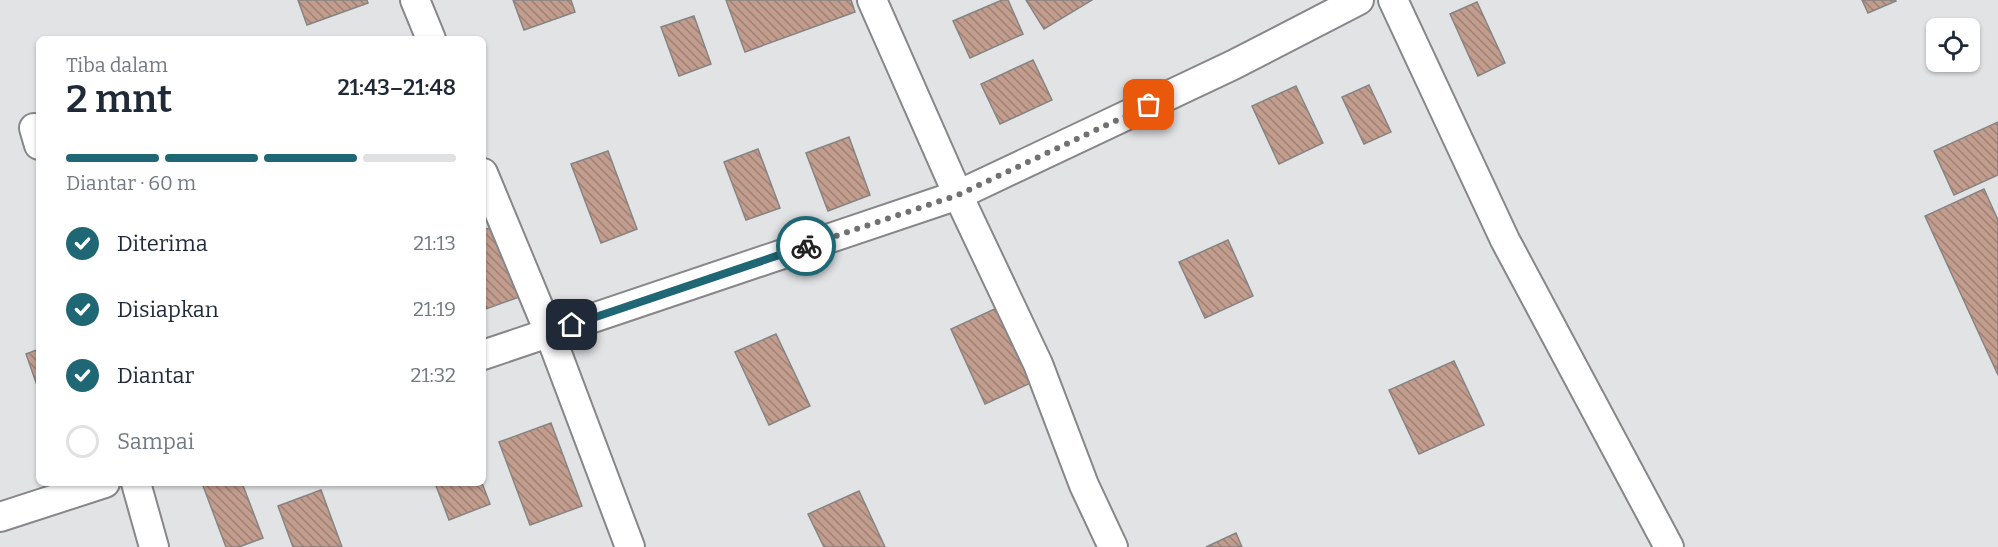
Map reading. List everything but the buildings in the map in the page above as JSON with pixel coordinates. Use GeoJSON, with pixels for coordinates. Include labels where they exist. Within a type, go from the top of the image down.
{"type":"FeatureCollection","features":[{"type":"Feature","properties":{"kind":"street"},"geometry":{"type":"LineString","coordinates":[[415,0],[430,36]]}},
{"type":"Feature","properties":{"kind":"street"},"geometry":{"type":"LineString","coordinates":[[872,0],[958,195],[1038,364],[1084,485],[1113,547]]}},
{"type":"Feature","properties":{"kind":"street"},"geometry":{"type":"LineString","coordinates":[[486,354],[958,195],[1233,65],[1359,0]]}},
{"type":"Feature","properties":{"kind":"street"},"geometry":{"type":"LineString","coordinates":[[1393,0],[1505,240],[1669,547]]}},
{"type":"Feature","properties":{"kind":"street"},"geometry":{"type":"LineString","coordinates":[[486,180],[549,332],[630,547]]}},
{"type":"Feature","properties":{"kind":"street"},"geometry":{"type":"LineString","coordinates":[[0,517],[96,486]]}},
{"type":"Feature","properties":{"kind":"street"},"geometry":{"type":"LineString","coordinates":[[137,486],[154,547]]}},
{"type":"Feature","properties":{"kind":"way so far"},"geometry":{"type":"LineString","coordinates":[[806,246],[958,195],[1149,105]]}},
{"type":"Feature","properties":{"kind":"route"},"geometry":{"type":"LineString","coordinates":[[572,325],[806,246]]}}]}
